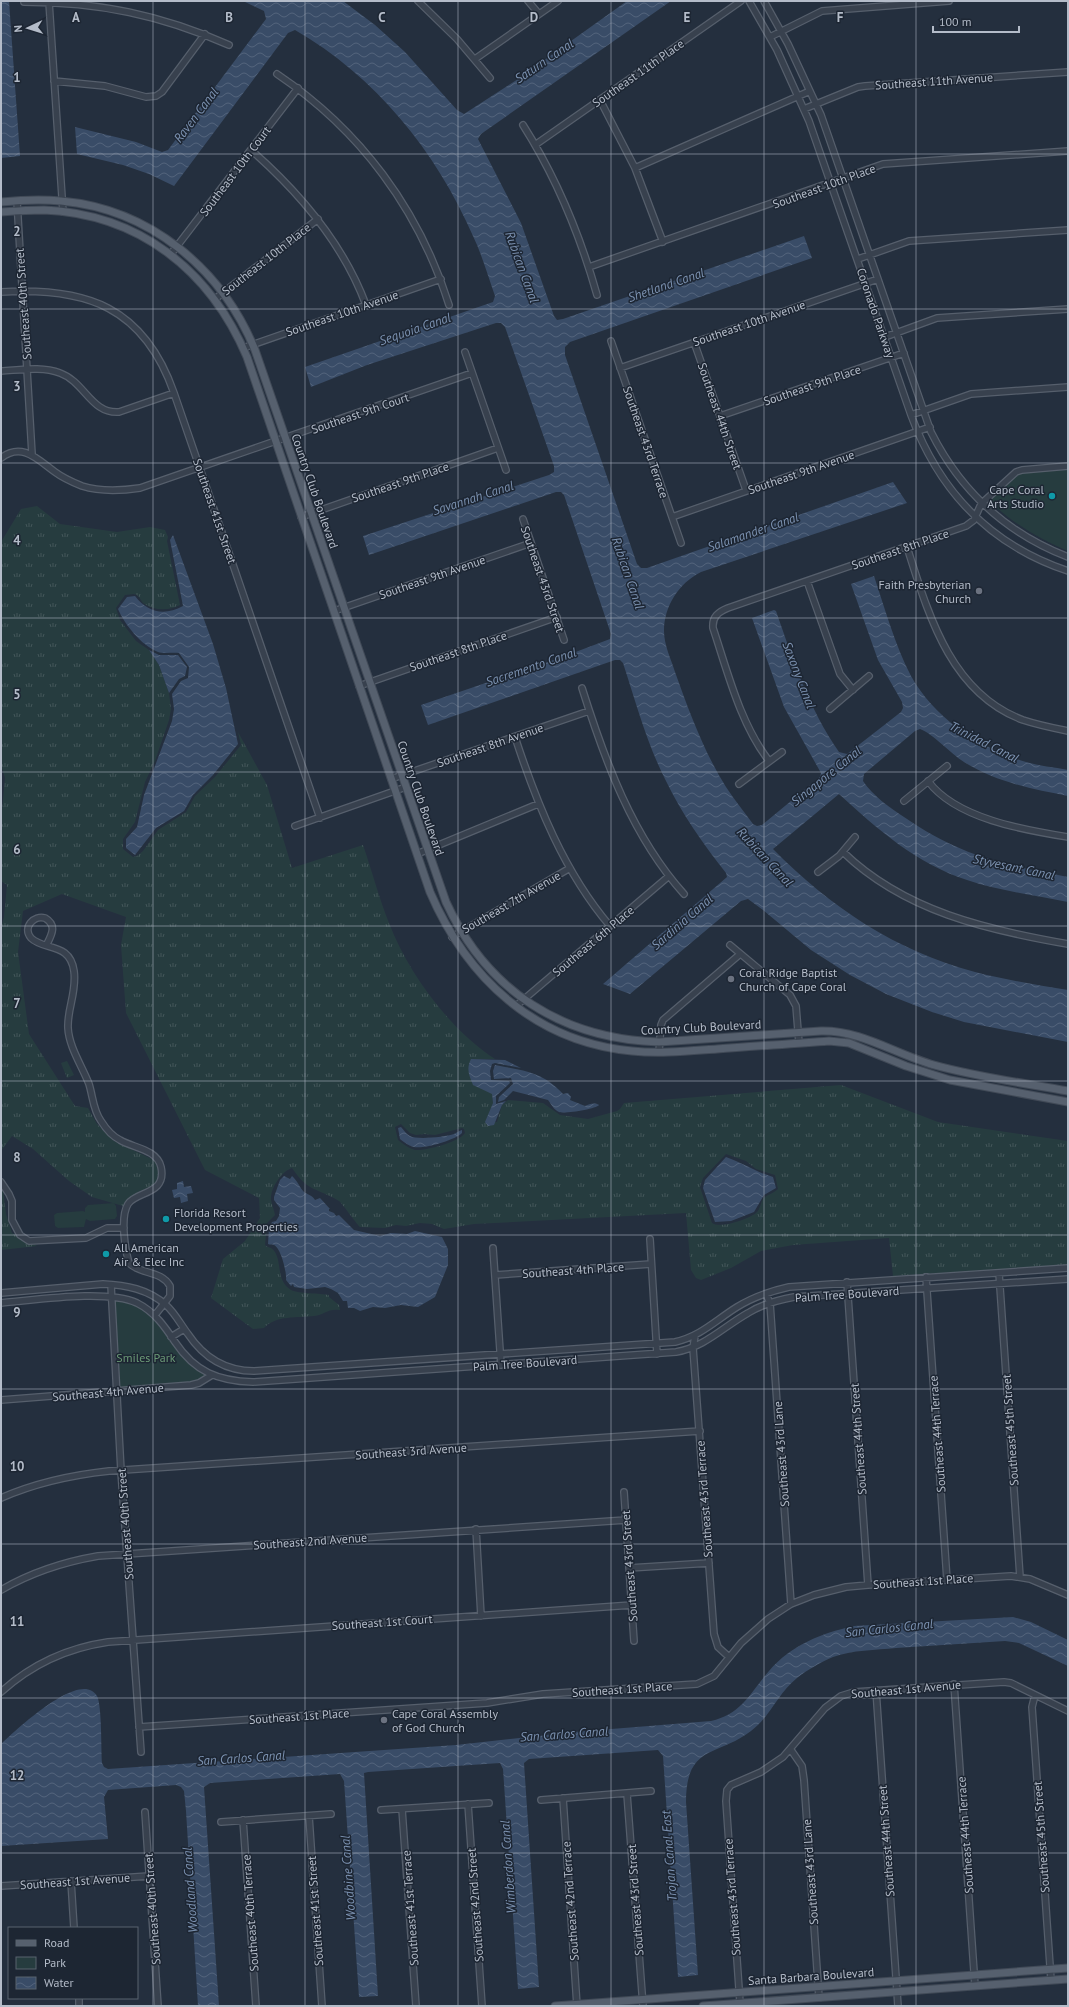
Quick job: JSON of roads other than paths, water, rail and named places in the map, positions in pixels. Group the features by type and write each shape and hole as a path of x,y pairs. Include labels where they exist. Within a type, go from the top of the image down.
{"main road":[{"name":"Country Club Boulevard","path":"1,202 62,201 94,206 120,215 150,228 178,246 206,271 223,292 242,321 253,344 446,902 460,931 482,960 497,977 524,1000 554,1017 588,1032 629,1040 659,1042 832,1030 853,1034 922,1061 962,1072 1068,1091"},
{"name":"Country Club Boulevard","path":"1,212 42,210 63,212 101,219 125,228 147,239 171,254 199,279 215,299 228,319 243,348 436,907 452,937 476,970 516,1006 544,1024 584,1041 621,1050 659,1052 829,1041 849,1043 906,1066 960,1082 1068,1102"},
{"path":"960,1082 962,1072"},
{"path":"1018,1093 1020,1083"},
{"name":"Santa Barbara Boulevard","path":"555,2006 643,2003 739,1993 1068,1968"},
{"name":"Santa Barbara Boulevard","path":"703,2006 1068,1979"}],"street":[{"path":"418,1 448,29 490,78"},
{"path":"528,1 539,14"},
{"path":"475,59 558,1"},
{"name":"Southeast 11th Place","path":"535,144 741,1"},
{"name":"Coronado Parkway","path":"749,1 770,37 804,109 832,183 911,415 917,431 939,474 976,517 1013,546 1046,563 1068,571"},
{"name":"Coronado Parkway","path":"764,1 781,31 816,104 930,427 946,461 981,504 1022,536 1068,557"},
{"path":"770,37 816,13 829,9 948,1"},
{"path":"24,2 77,3 123,10 164,20 205,34 229,45"},
{"path":"49,2 63,212"},
{"path":"54,81 85,83 146,97 156,96 162,92 205,34"},
{"name":"Southeast 11th Avenue","path":"804,109 858,87 865,86 1068,72"},
{"path":"276,74 298,88 339,124 380,169 413,220 441,279 449,305"},
{"name":"Southeast 10th Court","path":"171,254 298,88"},
{"path":"635,168 810,91"},
{"path":"600,100 635,168 663,242"},
{"path":"523,125 535,144 570,216 589,267 597,295"},
{"path":"250,150 283,179 318,219 347,263 366,305"},
{"name":"Southeast 10th Place","path":"589,267 890,163 1068,150"},
{"name":"Southeast 40th Street","path":"17,201 32,454"},
{"name":"Southeast 10th Place","path":"215,299 318,219"},
{"path":"858,259 909,241 1068,230"},
{"name":"Southeast 10th Avenue","path":"243,348 441,279"},
{"name":"Southeast 10th Avenue","path":"620,368 878,279"},
{"path":"1,292 22,291"},
{"name":"Southeast 41st Street","path":"22,291 57,292 75,295 113,311 131,325 151,346 166,370 320,818"},
{"path":"884,337 937,318 1068,309"},
{"name":"Southeast 43rd Terrace","path":"611,341 681,544"},
{"name":"Southeast 44th Street","path":"694,342 746,490"},
{"path":"465,352 506,470"},
{"name":"Southeast 9th Place","path":"720,416 904,353"},
{"path":"1,371 48,370 69,376 95,404 102,410 110,412 119,412 174,393"},
{"name":"Southeast 9th Court","path":"32,454 68,480 84,486 108,491 140,488 472,373"},
{"path":"911,415 971,394 1068,388"},
{"name":"Southeast 9th Avenue","path":"672,517 930,427"},
{"name":"Southeast 9th Place","path":"301,517 498,448"},
{"path":"1,458 13,452 20,451 32,454"},
{"path":"976,517 981,504 1016,472 1068,466"},
{"name":"Southeast 8th Place","path":"769,761 755,740 738,700 712,628 712,621 715,616 728,608 961,528 969,524 976,517"},
{"name":"Southeast 43rd Street","path":"523,519 564,640"},
{"name":"Southeast 9th Avenue","path":"334,611 531,543"},
{"path":"907,547 938,634 946,651 963,676 982,695 1004,710 1034,723 1068,731"},
{"path":"807,581 840,674 853,690"},
{"name":"Southeast 8th Place","path":"359,686 556,617"},
{"path":"830,709 869,676"},
{"path":"582,688 604,756 625,804 651,850 669,876 684,894"},
{"name":"Southeast 8th Avenue","path":"391,779 589,711"},
{"path":"515,737 538,804 570,868 598,912 610,926"},
{"path":"739,784 782,752"},
{"path":"904,801 947,766"},
{"path":"928,781 939,794 983,817 1016,828 1068,837"},
{"path":"295,826 406,787"},
{"path":"417,854 538,804"},
{"path":"818,872 843,852 855,837"},
{"path":"843,852 868,873 889,886 941,913 985,928 1068,944"},
{"name":"Southeast 7th Avenue","path":"452,937 570,868"},
{"name":"Southeast 6th Place","path":"516,1006 669,876"},
{"path":"47,944 53,931 52,924 45,918 37,918 30,923 28,931 29,935 36,941 59,949 70,959 74,970 73,998 68,1029 70,1039 89,1086 97,1116 107,1131 122,1141 150,1152 159,1161 161,1168 160,1180 153,1189 146,1194 132,1199 128,1203 124,1212 124,1228 129,1263 133,1267 162,1277 170,1286 170,1296 155,1315"},
{"path":"730,945 739,955 790,995 796,1006 799,1043"},
{"path":"659,1052 661,1025 663,1020 739,955"},
{"path":"1,1182 12,1201 12,1220 20,1235 29,1241 86,1238 106,1228 124,1228"},
{"path":"650,1239 657,1354"},
{"path":"493,1248 501,1364"},
{"name":"Southeast 4th Place","path":"495,1275 651,1264"},
{"name":"Palm Tree Boulevard","path":"1,1293 111,1285 141,1290 164,1304 197,1347 213,1360 230,1368 246,1371 675,1342 695,1336 742,1304 766,1294 802,1285 1068,1268"},
{"name":"Southeast 45th Street","path":"1000,1273 1020,1577"},
{"name":"Southeast 44th Terrace","path":"926,1277 947,1580"},
{"name":"Palm Tree Boulevard","path":"1,1303 112,1296 137,1303 155,1315 189,1360 212,1375 235,1381 257,1381 657,1354 693,1348 705,1343 749,1312 770,1303 804,1296 1068,1279"},
{"name":"Southeast 44th Street","path":"847,1282 868,1585"},
{"name":"Southeast 40th Street","path":"111,1285 121,1471 141,1752"},
{"name":"Southeast 43rd Lane","path":"766,1294 770,1303 791,1604"},
{"path":"171,1337 184,1329"},
{"name":"Southeast 43rd Terrace","path":"695,1336 693,1348 715,1641 718,1647 729,1657"},
{"name":"Southeast 4th Avenue","path":"1,1400 191,1385 199,1383 212,1375"},
{"name":"Southeast 3rd Avenue","path":"1,1498 26,1488 72,1476 121,1471 700,1431"},
{"name":"Southeast 43rd Street","path":"624,1492 634,1641"},
{"name":"Southeast 2nd Avenue","path":"1,1590 31,1574 64,1563 98,1556 476,1529 626,1520"},
{"path":"476,1529 481,1616"},
{"path":"629,1568 709,1563"},
{"name":"Southeast 1st Place","path":"139,1727 486,1703 543,1694 697,1684 714,1676 754,1630 773,1615 791,1604 825,1592 868,1585 998,1576 1020,1577 1045,1584 1068,1595"},
{"name":"Southeast 1st Court","path":"133,1640 632,1605"},
{"path":"1,1692 27,1672 61,1653 97,1644 133,1640"},
{"name":"Southeast 1st Avenue","path":"727,1790 731,1785 772,1765 792,1750 816,1717 830,1704 847,1694 876,1690 954,1684 1004,1682 1010,1683 1068,1711"},
{"name":"Southeast 44th Terrace","path":"954,1684 975,1986"},
{"name":"Southeast 44th Street","path":"876,1690 898,2006"},
{"name":"Southeast 45th Street","path":"1035,1695 1032,1708 1050,1970 1052,1980"},
{"name":"Southeast 43rd Lane","path":"792,1750 802,1766 819,1998"},
{"name":"Southeast 43rd Terrace","path":"727,1790 726,1801 740,2003"},
{"path":"541,1800 651,1791"},
{"name":"Southeast 43rd Street","path":"628,1794 643,2003"},
{"name":"Southeast 42nd Terrace","path":"563,1798 577,2005"},
{"path":"381,1810 489,1803"},
{"name":"Southeast 42nd Street","path":"468,1804 482,2006"},
{"name":"Southeast 41st Terrace","path":"402,1809 416,2006"},
{"name":"Southeast 40th Street","path":"145,1812 158,2006"},
{"path":"220,1822 331,1814"},
{"name":"Southeast 41st Street","path":"309,1816 322,2006"},
{"name":"Southeast 40th Terrace","path":"243,1820 256,2006"},
{"name":"Southeast 1st Avenue","path":"1,1886 149,1876"},
{"path":"70,1881 74,1927"}],"water":[{"path":"1,1 9,1 20,156 1,158"},
{"path":"243,1 343,1 375,25 405,52 457,110 464,114 515,81 627,1 671,1 481,134 478,139 521,223 554,316 557,320 804,236 812,258 570,342 565,347 565,355 637,564 641,568 647,568 893,482 907,503 701,572 686,582 674,596 670,604 664,631 668,652 686,702 704,746 726,787 753,824 757,826 762,825 820,777 821,773 784,707 752,618 774,610 776,611 810,701 828,736 839,752 847,754 901,712 903,708 902,702 878,660 851,584 874,576 905,664 921,691 933,706 960,730 992,749 1036,765 1068,770 1068,796 1014,784 989,775 964,762 925,731 920,729 915,731 864,774 863,781 876,796 904,817 924,830 963,850 1002,863 1068,877 1068,902 992,887 967,880 931,865 898,844 839,794 773,849 818,890 841,908 891,939 918,952 975,972 1010,980 1068,990 1068,1042 964,1022 932,1012 886,994 850,975 811,950 748,899 741,901 630,994 603,984 727,877 726,873 686,817 659,767 647,738 623,663 620,660 615,660 428,725 421,705 565,656 610,639 611,634 564,495 561,492 556,492 369,555 363,536 549,475 554,472 554,466 505,327 501,323 496,323 367,365 311,387 305,367 493,302 495,296 476,243 441,174 422,146 400,118 377,93 324,49 295,30 288,33 174,186 149,174 123,165 77,154 75,127 136,142 162,152 168,150 266,19 264,11"},
{"path":"173,535 213,644 226,688 238,744 213,775 193,795 184,811 156,828 135,855 126,848 126,839 137,827 144,795 172,721 174,709 172,694 181,681 188,678 189,667 179,653 158,652 146,645 129,628 118,609 127,597 135,596 145,606 157,611 170,611 183,606 170,540"},
{"path":"149,650 159,655 178,655 187,667 185,676 179,679 169,693 159,665"},
{"path":"471,1059 505,1060 521,1068 495,1063 492,1064 490,1071 491,1080 509,1081 510,1083 496,1096 496,1104 506,1101 502,1105 494,1125 488,1126 485,1122 493,1103 492,1094 473,1085 468,1069"},
{"path":"495,1065 540,1076 555,1086 563,1094 568,1093 571,1097 570,1100 585,1106 594,1103 599,1105 597,1107 580,1111 559,1112 548,1100 513,1091 504,1100 498,1102 499,1097 513,1084 511,1078 494,1079 493,1071"},
{"path":"401,1127 409,1135 419,1138 444,1136 454,1134 462,1130 462,1133 440,1143 425,1147 414,1147 408,1145 400,1139 398,1128"},
{"path":"726,1157 773,1177 776,1188 764,1195 754,1212 731,1221 715,1222 703,1188 705,1180"},
{"path":"284,1176 290,1179 292,1176 304,1192 315,1200 320,1198 330,1209 329,1211 334,1213 336,1216 339,1215 354,1230 380,1236 391,1233 407,1234 415,1231 442,1237 448,1249 448,1265 435,1297 418,1307 401,1305 385,1308 373,1307 360,1311 354,1308 348,1308 347,1301 343,1301 338,1293 331,1289 325,1287 307,1289 294,1287 293,1284 291,1286 286,1280 281,1256 277,1247 268,1244 269,1228 272,1222 276,1221 279,1216 280,1208 274,1200 274,1197 280,1180"},
{"path":"183,1181 184,1187 191,1186 193,1193 187,1194 188,1201 181,1203 180,1197 174,1198 172,1190 177,1189 177,1183"},
{"name":"San Carlos Canal","path":"1013,1617 1031,1622 1068,1640 1068,1666 1019,1643 1005,1641 872,1650 840,1655 819,1664 797,1678 784,1691 764,1719 751,1731 738,1739 706,1754 698,1761 691,1770 687,1783 686,1802 698,1975 678,1977 663,1756 658,1750 529,1759 524,1763 539,1987 518,1989 503,1769 500,1763 364,1773 378,1996 359,1997 344,1781 340,1774 210,1783 204,1787 219,2006 198,2006 186,1811 184,1791 181,1787 176,1785 108,1790 104,1797 108,1839 1,1846 1,1744 48,1705 63,1695 77,1690 89,1689 97,1696 99,1701 102,1763 104,1767 108,1769 456,1745 574,1732 711,1721 722,1718 738,1708 769,1671 787,1654 808,1641 830,1632 854,1626"}],"place":[{"name":"Cape Coral Arts Studio","path":"1052,496"},
{"name":"Faith Presbyterian Church","path":"979,591"},
{"name":"Coral Ridge Baptist Church of Cape Coral","path":"731,979"},
{"name":"Florida Resort Development Properties","path":"166,1219"},
{"name":"All American Air & Elec Inc","path":"106,1254"},
{"name":"Cape Coral Assembly of God Church","path":"384,1720"}],"water label":[{"name":"Saturn Canal","path":"544,61"},
{"name":"Raven Canal","path":"196,115"},
{"name":"Rubican Canal","path":"522,267"},
{"name":"Shetland Canal","path":"666,285"},
{"name":"Sequoia Canal","path":"415,329"},
{"name":"Savannah Canal","path":"473,498"},
{"name":"Salamander Canal","path":"753,532"},
{"name":"Rubican Canal","path":"628,573"},
{"name":"Sacremento Canal","path":"531,667"},
{"name":"Saxony Canal","path":"799,675"},
{"name":"Trinidad Canal","path":"984,742"},
{"name":"Singapore Canal","path":"826,776"},
{"name":"Rubican Canal","path":"765,857"},
{"name":"Styvesant Canal","path":"1014,867"},
{"name":"Sardinia Canal","path":"682,922"},
{"name":"Trojan Canal East","path":"669,1856"},
{"name":"Wimberdon Canal","path":"508,1867"},
{"name":"Woodbine Canal","path":"348,1878"},
{"name":"Woodland Canal","path":"190,1890"}],"park label":[{"name":"Smiles Park","path":"146,1357"}]}
